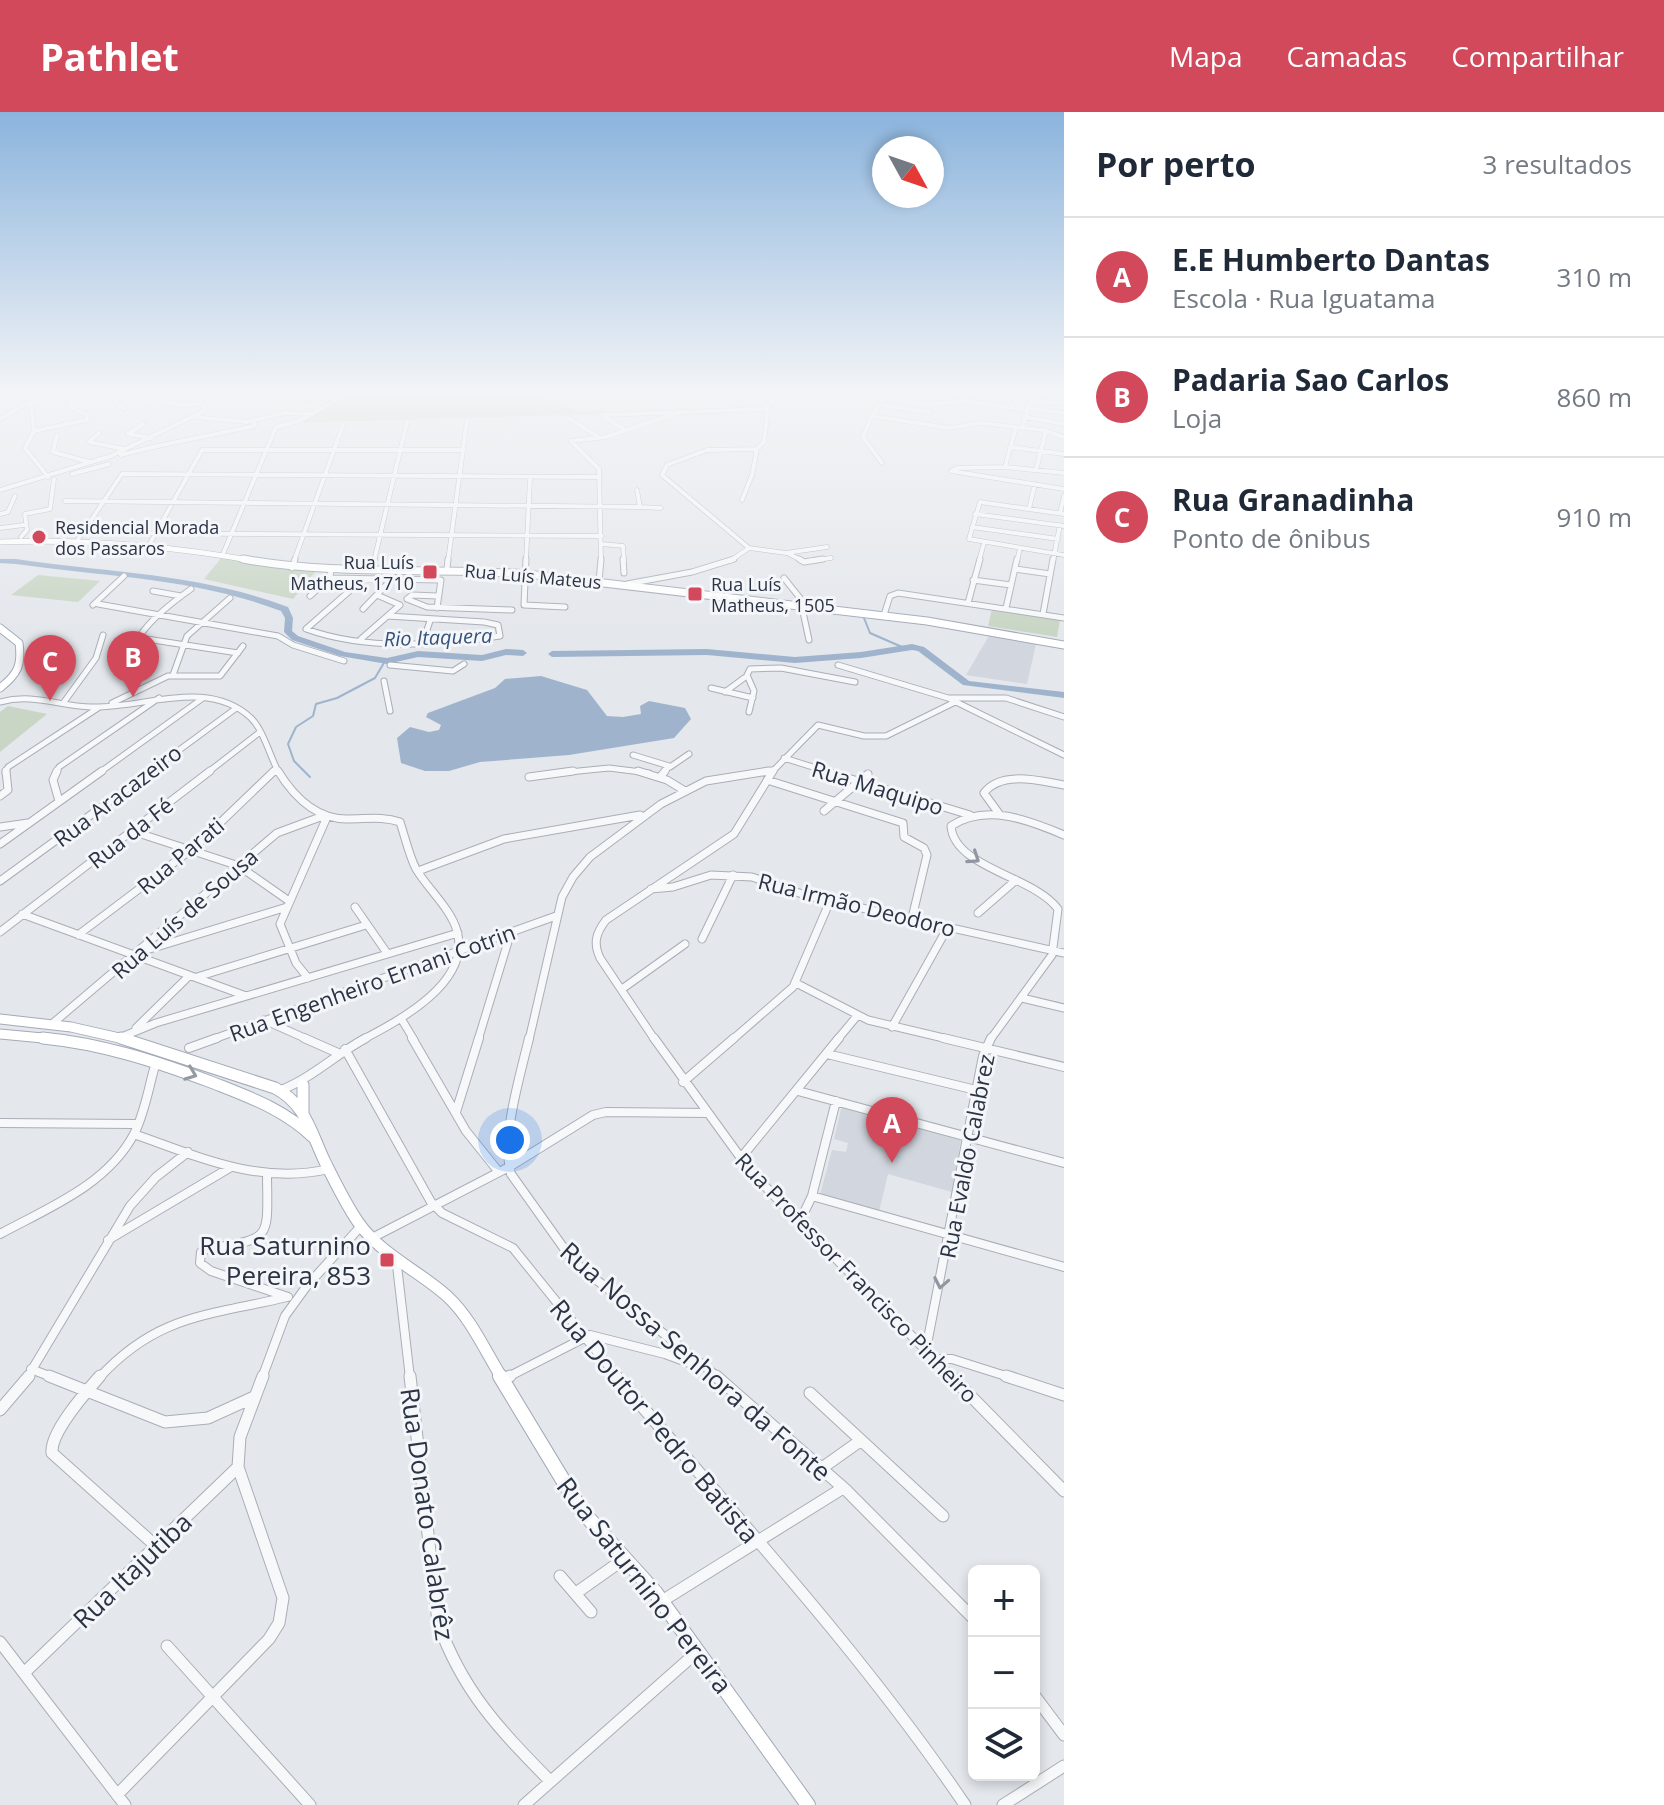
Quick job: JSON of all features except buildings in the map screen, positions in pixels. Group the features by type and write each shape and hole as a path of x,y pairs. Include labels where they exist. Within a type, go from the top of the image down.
{"main road":[{"name":"Rua Luís Mateus","path":"0,542 32,539 148,547 223,554 292,568 447,569 527,574 884,615 1064,645"},
{"path":"0,628 19,643 22,662 13,678 0,688"},
{"path":"0,1019 69,1025 124,1036 281,1090 303,1113"},
{"path":"34,1036 62,1034 69,1025"},
{"path":"89,1043 87,1037 99,1031"},
{"path":"0,1034 89,1043 156,1061 263,1102 293,1118 314,1138"},
{"path":"303,1113 305,1082"},
{"path":"263,1102 280,1102 291,1098"},
{"name":"Rua Saturnino Pereira","path":"303,1113 329,1169 361,1226 455,1303 573,1497 662,1601 808,1805"}],"street":[{"path":"21,537 26,533 25,514 50,509 50,478 45,472"},
{"path":"50,478 66,472"},
{"path":"0,490 75,472"},
{"path":"148,547 190,472"},
{"path":"223,554 256,472"},
{"path":"292,568 326,472"},
{"path":"372,569 392,472"},
{"path":"447,569 462,472"},
{"path":"598,472 602,540 599,582"},
{"path":"662,472 749,548"},
{"path":"742,500 753,472"},
{"path":"958,472 1064,489"},
{"path":"77,541 121,475 599,477"},
{"path":"530,478 525,606 565,607"},
{"path":"1029,509 1035,484"},
{"path":"637,490 640,507"},
{"path":"0,514 8,512 15,496"},
{"path":"1064,496 1062,513 980,502 969,539 1064,555"},
{"path":"33,512 36,501"},
{"path":"65,501 661,508"},
{"path":"975,514 1062,526 1043,614"},
{"path":"0,528 24,525"},
{"path":"972,527 1058,539"},
{"path":"83,533 528,536 602,540 623,546 624,573"},
{"path":"968,603 984,543"},
{"path":"623,585 719,564 739,557 749,548 763,547 804,562 831,558"},
{"path":"786,553 827,547"},
{"path":"1006,608 1020,548"},
{"path":"310,596 330,578 331,569"},
{"path":"1015,569 1050,574"},
{"path":"124,576 95,604 278,636 293,645 344,661"},
{"path":"330,578 441,580 437,608"},
{"path":"784,578 795,587 803,606 809,640"},
{"path":"363,609 392,579"},
{"path":"362,580 306,629 331,638 422,644 500,636 498,625 488,622 430,621 388,616"},
{"path":"973,580 1011,585"},
{"path":"133,691 128,680 128,665 140,638 159,614 191,589"},
{"path":"153,591 181,596"},
{"path":"884,615 890,596 895,593 1064,618"},
{"path":"361,639 400,603 377,595"},
{"path":"438,596 412,595 407,599 411,603 437,608 512,610"},
{"path":"173,675 184,644 201,622 230,598"},
{"path":"422,644 430,621"},
{"path":"64,702 96,658 103,635"},
{"path":"140,638 238,653"},
{"path":"0,796 8,790 3,771 103,706 173,675 220,676 243,646"},
{"path":"430,669 433,659"},
{"path":"390,665 453,671 464,664"},
{"path":"838,665 952,700 1064,755"},
{"path":"749,712 754,691 747,672 773,667 855,682"},
{"path":"725,692 744,678"},
{"path":"384,681 390,711"},
{"path":"711,688 753,698"},
{"path":"0,702 26,695 103,706 159,698 203,698 235,709 252,719 276,769 299,799 325,816 398,821 418,871 458,933 459,952 439,987 402,1020 342,1051 291,1098"},
{"path":"59,801 53,780 59,767 159,698"},
{"path":"0,844 203,698"},
{"path":"952,700 1006,698 1064,717"},
{"name":"Rua Professor Francisco Pinheiro","path":"952,700 886,736 864,736 819,724 773,770 734,834 606,920 595,936 597,952 683,1082 740,1159 1064,1491"},
{"name":"Rua Aracazeiro","path":"0,881 235,709"},
{"name":"Rua da Fé","path":"0,932 260,732"},
{"path":"661,776 689,754"},
{"path":"633,755 670,767"},
{"name":"Rua Maquipo","path":"784,758 972,816"},
{"path":"529,777 614,767 661,776 685,791"},
{"name":"Rua Parati","path":"78,935 190,851 276,769"},
{"path":"504,1169 515,1099 556,916 573,877 590,857 645,814 685,791 715,778 773,770"},
{"path":"824,811 868,774"},
{"path":"767,780 905,826 904,837 924,848 927,855 912,918"},
{"path":"1002,817 985,797 985,790 991,784 1008,780 1064,785"},
{"path":"418,871 504,839 645,814"},
{"path":"308,978 288,948 280,924 325,816"},
{"name":"Rua Luís de Sousa","path":"52,1024 283,829 325,816"},
{"path":"972,816 1002,817 1064,835"},
{"name":"Rua Evaldo Calabrez","path":"926,1349 985,1049 1054,951 1061,906 973,858 952,838 951,826 972,816"},
{"path":"0,827 30,823"},
{"path":"132,831 239,866 288,904"},
{"name":"Rua Irmão Deodoro","path":"649,889 673,887 711,875 752,877 798,894 1064,953"},
{"path":"702,939 733,875"},
{"path":"978,913 1016,880"},
{"path":"683,1082 796,983 830,901"},
{"path":"137,954 288,904"},
{"path":"355,907 387,953"},
{"path":"22,914 248,996"},
{"name":"Rua Engenheiro Ernani Cotrin","path":"189,1048 556,916"},
{"path":"124,1036 192,977 366,925"},
{"path":"892,1027 948,927"},
{"path":"456,1112 511,932"},
{"path":"135,1029 458,933"},
{"path":"622,989 685,944"},
{"path":"796,983 857,1016 892,1027 1064,1067"},
{"path":"1022,998 1064,1008"},
{"path":"740,1159 857,1016"},
{"path":"264,1020 342,1051"},
{"name":"Rua Nossa Senhora da Fonte","path":"402,1020 481,1152 504,1169 573,1261 822,1468 968,1613"},
{"name":"Rua Doutor Pedro Batista","path":"342,1051 433,1205 442,1213 513,1248 583,1337 899,1712 965,1805"},
{"path":"827,1054 976,1090"},
{"path":"0,1234 84,1189 110,1165 134,1134 156,1061"},
{"path":"281,1090 305,1082"},
{"path":"798,1091 1064,1163"},
{"path":"800,1221 812,1196 836,1101"},
{"path":"372,1238 504,1169 580,1121 600,1113 707,1113"},
{"path":"0,1123 135,1124"},
{"path":"134,1134 267,1177 302,1176 329,1169"},
{"path":"0,1410 31,1369 108,1240 146,1185 188,1152"},
{"path":"108,1240 231,1167"},
{"path":"267,1177 268,1223 264,1234 252,1241 207,1249 201,1252 200,1263 211,1271 292,1298"},
{"path":"812,1196 1064,1267"},
{"path":"0,1642 121,1800 213,1696 274,1634 283,1610 283,1598 238,1467 240,1437 292,1298 361,1226"},
{"name":"Rua Donato Calabrêz","path":"396,1257 435,1603 446,1651 476,1705 550,1781"},
{"path":"157,1547 52,1453 51,1444 88,1391 109,1366 130,1348 171,1324 195,1316 292,1298"},
{"path":"503,1380 583,1337 609,1339 706,1369"},
{"path":"936,1359 952,1359 1064,1395"},
{"path":"31,1369 146,1416 179,1423 208,1418 255,1396"},
{"path":"810,1393 943,1516"},
{"path":"822,1468 860,1441"},
{"name":"Rua Itajutiba","path":"24,1673 238,1467"},
{"path":"662,1601 843,1488"},
{"path":"576,1593 626,1558"},
{"path":"560,1576 591,1612"},
{"path":"167,1646 310,1805"},
{"path":"524,1805 699,1650"},
{"path":"1040,1703 1064,1735"},
{"path":"1003,1805 1064,1766"}],"shaded area":[{"path":"990,634 1036,644 1027,684 966,675"},
{"path":"844,1107 961,1140 952,1192 888,1174 879,1212 820,1195 832,1150 846,1152 848,1143 834,1139"}],"green space":[{"path":"222,557 315,572 293,599 204,579"},
{"path":"38,575 100,581 78,602 11,595"},
{"path":"992,609 1060,620 1057,637 988,626"},
{"path":"8,706 47,714 0,752 0,712"}],"water":[{"path":"541,676 587,690 607,716 641,714 640,706 649,701 685,708 691,719 674,738 569,755 480,762 449,771 425,771 401,763 397,738 410,727 429,732 439,730 441,725 426,717 428,713 495,688 505,679"}],"waterway":[{"name":"Rio Itaquera","path":"0,561 166,578 227,590 285,609 289,618 288,632 295,638 343,654 387,661 418,654 482,658 506,652 523,653"},
{"path":"864,618 870,633 902,647"},
{"path":"552,654 707,652 795,660 912,647 921,649 966,683 1064,695"},
{"path":"310,777 294,761 288,744 296,727 313,716 316,704 337,698 375,678 385,661"}],"place":[{"name":"Residencial Morada dos Passaros","path":"39,537"},
{"name":"Rua Luís Matheus, 1710","path":"430,572"},
{"name":"Rua Luís Matheus, 1505","path":"695,594"},
{"name":"Padaria Sao Carlos","path":"133,697"},
{"name":"Rua Granadinha","path":"50,701"},
{"name":"E.E Humberto Dantas","path":"892,1163"},
{"name":"Rua Saturnino Pereira, 853","path":"387,1260"}]}
